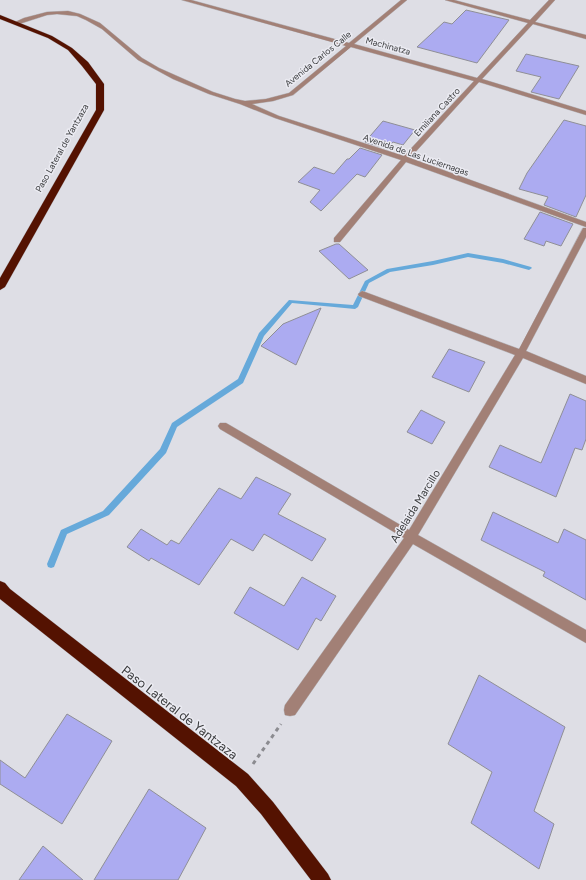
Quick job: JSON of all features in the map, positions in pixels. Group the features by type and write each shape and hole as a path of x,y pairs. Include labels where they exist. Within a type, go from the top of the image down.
{"highway":[{"name":"Paso Lateral de Yantzaza","path":"0,17 50,37 70,48 85,64 100,84 100,110 0,288"},
{"name":"Paso Lateral de Yantzaza","path":"0,588 5,594 242,780 267,808 322,880"}],"street":[{"name":"Machinatza","path":"185,0 479,80 586,113"},
{"path":"204,6 213,0"},
{"name":"Avenida Carlos Calle","path":"16,23 29,17 54,12 66,13 90,19 140,58 162,72 200,88 241,102 280,98 291,94 404,0"},
{"path":"448,0 586,37"},
{"name":"Emiliana Castro","path":"337,240 405,159 552,0"},
{"name":"Avenida de Las Luciernagas","path":"241,102 319,132 405,159 586,225"},
{"name":"Adelaida Marcillo","path":"290,710 411,537 521,353 586,230"},
{"path":"362,294 521,353 586,380"},
{"path":"223,426 411,537 586,637"}],"path":[{"path":"242,780 290,710"}],"building":[{"path":"466,10 509,20 477,63 417,47 444,22 452,24"},
{"path":"526,54 579,66 559,99 531,92 541,77 516,71"},
{"path":"564,120 586,126 586,195 576,217 544,205 548,197 519,189 527,173"},
{"path":"383,121 415,130 403,145 393,142 387,149 365,142"},
{"path":"360,148 382,155 365,177 357,174 321,211 310,202 320,190 298,182 314,167 334,174 347,159 349,159"},
{"path":"540,212 573,224 561,246 546,241 544,246 524,239"},
{"path":"339,244 368,270 349,279 319,251"},
{"path":"321,308 296,365 261,346 283,324"},
{"path":"449,349 485,362 469,392 432,377"},
{"path":"570,394 586,401 586,439 582,450 575,448 556,497 489,467 500,445 541,463"},
{"path":"421,410 445,422 432,444 407,432"},
{"path":"256,477 291,494 278,514 326,539 312,561 264,534 253,551 231,539 199,585 151,558 149,561 127,547 141,529 167,545 171,540 179,544 219,488 241,499"},
{"path":"493,512 558,543 564,529 586,540 586,600 543,576 545,572 481,540"},
{"path":"302,577 336,596 321,621 316,618 298,650 234,613 250,587 284,606"},
{"path":"479,675 565,727 534,811 554,824 539,869 471,823 492,772 448,744"},
{"path":"67,714 112,741 62,824 0,784 0,760 25,778"},
{"path":"149,789 206,828 178,880 94,880"},
{"path":"43,846 83,880 19,880"}],"waterway":[{"path":"51,564 64,532 106,513 163,451 174,425 241,381 261,335 291,301 355,307 367,282 389,270 433,263 468,255 503,261 529,268"}]}
